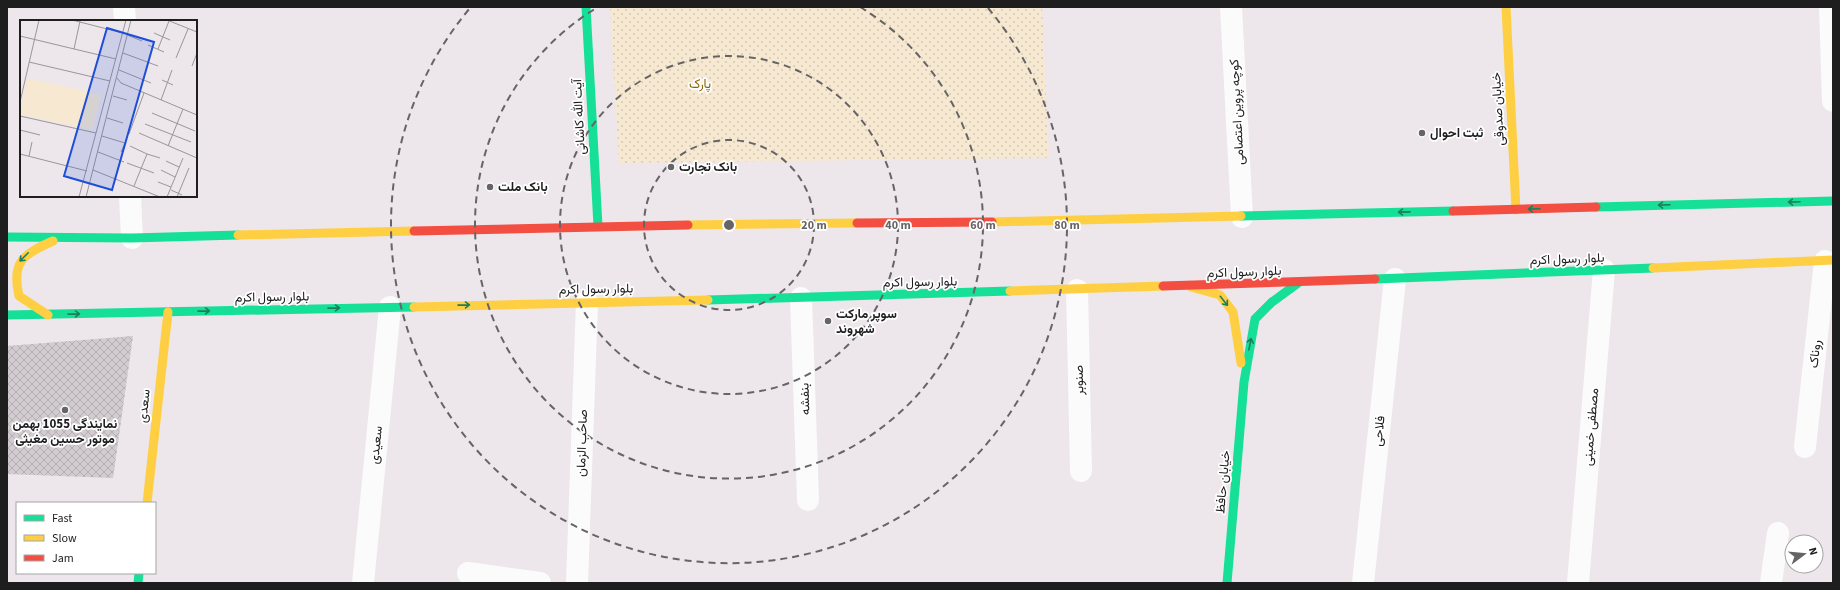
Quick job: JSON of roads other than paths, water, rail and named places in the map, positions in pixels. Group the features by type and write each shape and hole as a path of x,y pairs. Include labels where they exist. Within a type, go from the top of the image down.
{"main road":[{"name":"آیت الله کاشانی","path":"586,7 598,226"},
{"name":"خیابان صدوقی","path":"1506,7 1516,210"},
{"path":"7,238 132,238 598,226 1059,221 1833,201"},
{"path":"48,315 19,296 14,280 18,263 31,250 58,239"},
{"name":"بلوار رسول اکرم","path":"7,315 801,298 1190,287 1829,261"},
{"path":"1244,382 1255,319 1272,302 1298,283"},
{"path":"1190,287 1220,295 1233,312 1244,382"},
{"name":"سعدی","path":"147,502 168,312"},
{"name":"خیابان حافظ","path":"1227,583 1244,382"}],"street":[{"path":"124,7 125,20"},
{"name":"کوچه پروین اعتصامی","path":"1231,7 1242,216"},
{"path":"1830,7 1833,101"},
{"path":"130,197 132,238"},
{"name":"روناک","path":"1804,447 1829,261"},
{"name":"مصطفی خمینی","path":"1578,583 1604,270"},
{"name":"فلاحی","path":"1363,583 1395,279"},
{"name":"صنوبر","path":"1077,290 1081,471"},
{"name":"بنفشه","path":"801,298 808,500"},
{"name":"صاحب الزمان","path":"577,583 587,302"},
{"name":"سعیدی","path":"363,583 390,307"},
{"path":"1771,583 1778,533"},
{"path":"468,573 540,583"}],"place":[{"name":"ثبت احوال","path":"1422,133"},
{"name":"بانک تجارت","path":"671,167"},
{"name":"بانک ملت","path":"490,187"},
{"name":"سوپر مارکت شهروند","path":"828,321"},
{"name":"نمایندگی 1055 بهمن موتور حسین مغیثی","path":"65,410"}],"park label":[{"name":"پارک","path":"700,84"}]}
